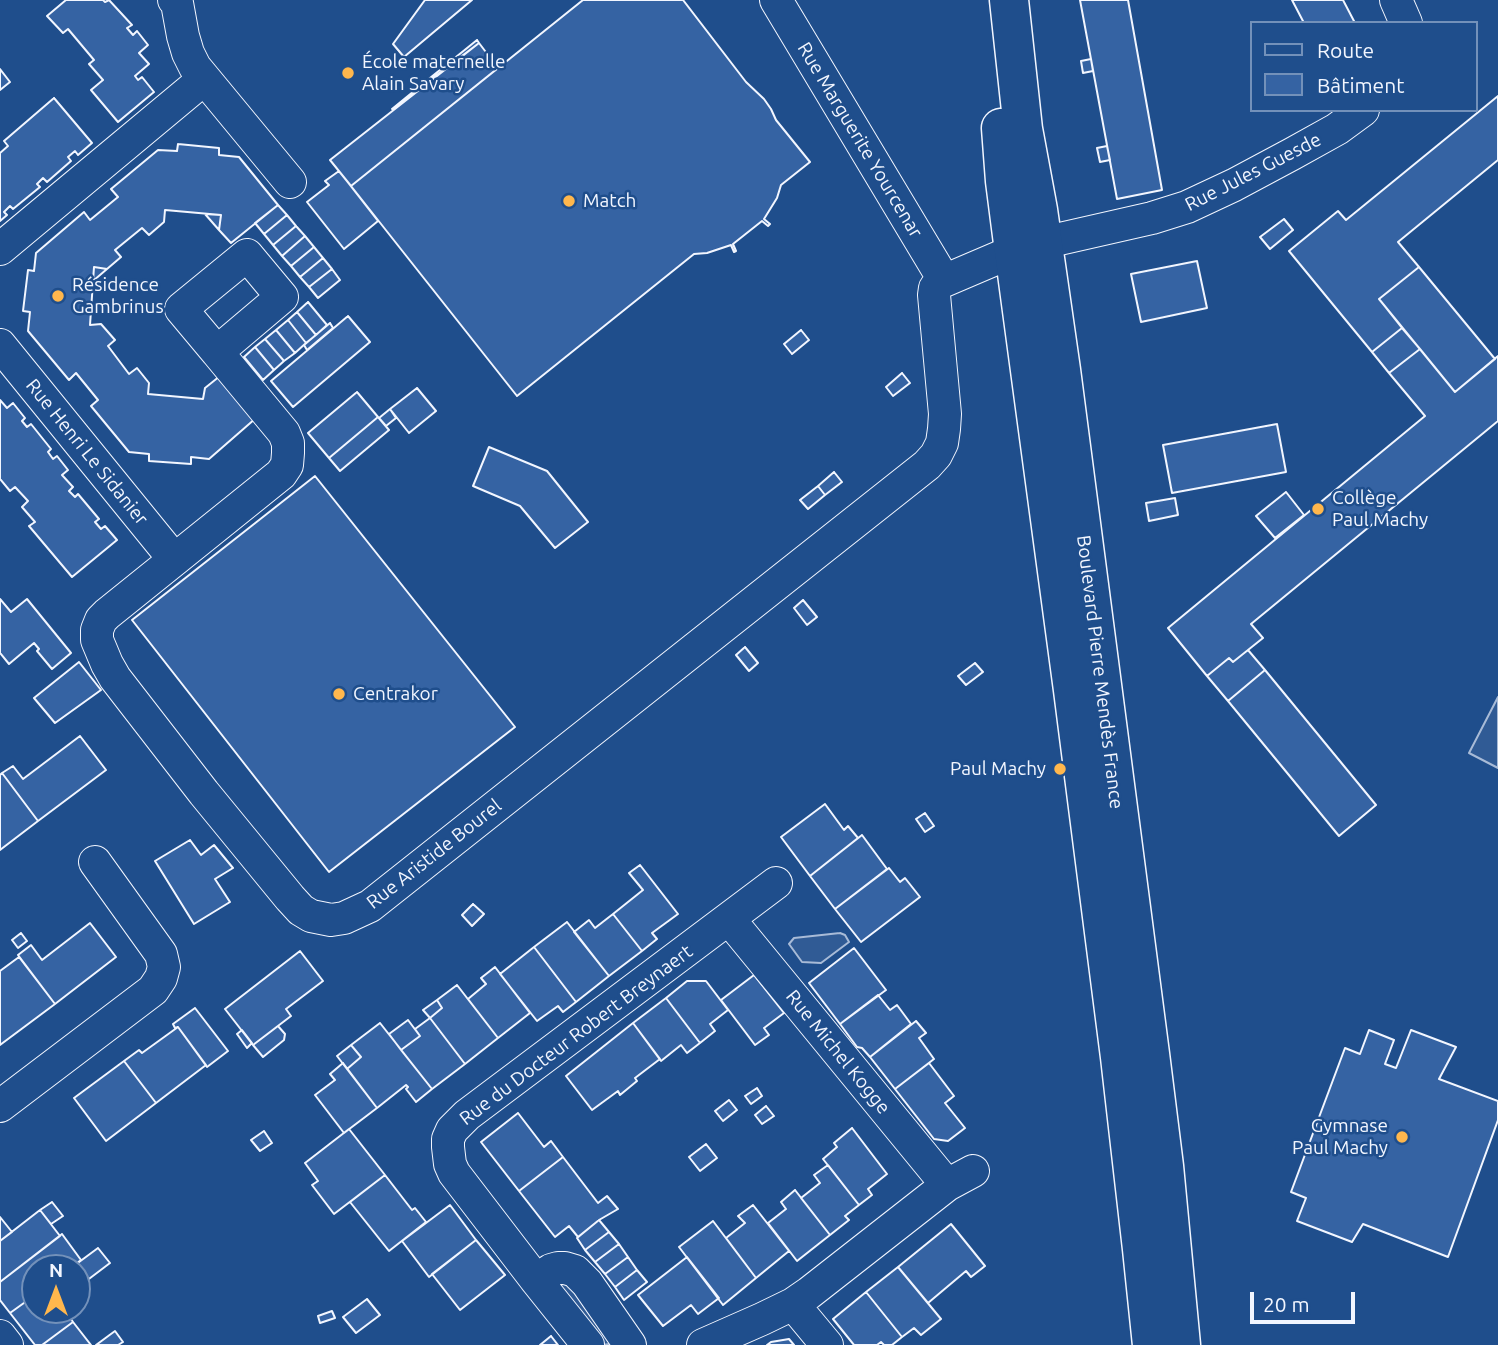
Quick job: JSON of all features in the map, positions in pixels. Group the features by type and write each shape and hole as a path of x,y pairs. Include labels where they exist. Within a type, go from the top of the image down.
{"main road":[{"name":"Boulevard Pierre Mendès France","path":"992,0 1005,181 1028,247 1068,423 1164,1166 1181,1345"},
{"name":"Boulevard Pierre Mendès France","path":"1009,0 1023,129 1028,247 1073,690 1118,1044 1152,1345"}],"street":[{"name":"Rue Marguerite Yourcenar","path":"776,0 944,280"},
{"path":"1396,0 1405,21"},
{"path":"177,1 183,36 195,67 290,182"},
{"path":"0,250 204,79"},
{"name":"Rue Jules Guesde","path":"1028,247 1152,218 1187,207 1292,154 1337,129 1360,112"},
{"path":"944,280 1028,247"},
{"name":"Rue Aristide Bourel","path":"217,352 284,433 288,443 286,465 281,474 101,620 97,640 115,678 204,793 301,910 311,916 331,920 356,914 370,906 927,465 942,443 944,429 945,414 934,295 937,285 944,280"},
{"name":"Rue Henri Le Sidanier","path":"0,345 174,559"},
{"path":"0,1107 153,990 161,978 164,962 161,954 95,862"},
{"name":"Rue du Docteur Robert Breynaert","path":"588,1345 454,1173 448,1147 452,1130 467,1115 776,883"},
{"name":"Rue Michel Kogge","path":"729,919 960,1178 793,1304"},
{"path":"536,1280 558,1268 575,1271 587,1283 631,1345"},
{"path":"703,1345 793,1304 827,1345"},
{"path":"0,1336 7,1345"}],"shaded area":[{"path":"1498,697 1498,768 1469,753"},
{"path":"840,933 845,935 849,942 821,963 802,962 789,944 794,938"},
{"path":"568,1283 610,1340 609,1344 603,1345 560,1288 562,1284"}],"building":[{"path":"66,0 109,0 132,25 127,28 133,35 137,31 148,45 139,53 149,64 135,76 138,80 142,77 154,92 118,122 91,90 103,80 89,64 94,60 68,29 63,33 47,16"},
{"path":"425,0 472,0 404,57 393,44"},
{"name":"Match","path":"583,0 683,0 746,82 764,99 776,120 810,162 781,185 777,198 764,219 770,224 768,226 762,221 733,244 736,251 734,252 731,245 707,253 694,254 517,396 351,186"},
{"path":"1080,0 1128,0 1162,190 1117,199"},
{"path":"1292,0 1343,0 1354,21 1303,21"},
{"path":"477,40 479,43 392,109 430,78"},
{"path":"479,43 498,68 351,186 330,160"},
{"path":"1091,59 1093,71 1083,73 1081,61"},
{"path":"0,69 10,82 0,90"},
{"path":"1498,96 1498,160 1398,242 1419,267 1379,299 1402,328 1372,352 1289,251 1338,211 1346,220"},
{"path":"54,98 92,143 78,155 75,151 68,157 71,161 47,182 43,178 37,184 40,187 13,209 10,206 4,212 7,215 0,221 0,153 8,146 4,141"},
{"name":"Résidence Gambrinus","path":"178,144 219,148 219,155 239,157 278,205 231,243 219,230 221,215 165,210 164,222 149,235 142,228 115,250 121,257 107,269 94,267 90,325 101,324 115,340 108,346 129,374 137,368 149,383 148,394 203,399 205,388 220,376 256,418 209,459 191,457 191,464 149,461 149,454 129,452 91,406 98,400 76,373 69,380 28,331 30,312 23,311 28,270 34,271 36,253 84,212 90,220 118,197 111,189 158,150 177,151"},
{"path":"1107,146 1110,160 1100,162 1097,148"},
{"path":"339,171 378,221 344,249 307,202 329,185 325,181"},
{"path":"278,205 287,215 264,234 255,223"},
{"path":"205,214 221,215 219,230"},
{"path":"287,215 296,226 273,245 264,234"},
{"path":"1284,219 1293,230 1270,249 1260,237"},
{"path":"296,226 305,236 282,256 273,245"},
{"path":"305,236 314,247 291,266 282,256"},
{"path":"314,247 323,258 300,277 291,266"},
{"path":"323,258 332,269 309,287 300,277"},
{"path":"1197,261 1207,308 1141,322 1131,274"},
{"path":"94,267 107,269 93,281"},
{"path":"1419,267 1495,359 1455,392 1379,299"},
{"path":"332,269 340,280 318,298 309,287"},
{"path":"308,302 327,325 316,335 297,312"},
{"path":"297,312 316,335 306,343 288,320"},
{"path":"348,316 370,342 293,407 271,381"},
{"path":"288,320 306,343 295,353 276,330"},
{"path":"330,323 333,328 307,350 304,345"},
{"path":"1402,328 1420,349 1389,373 1372,352"},
{"path":"276,330 295,353 284,361 265,339"},
{"path":"801,330 809,340 792,354 784,344"},
{"path":"265,339 284,361 274,370 255,347"},
{"path":"255,347 274,370 263,380 244,357"},
{"path":"1420,349 1455,392 1498,356 1498,421 1251,624 1263,638 1233,662 1229,658 1207,676 1168,628 1425,416 1389,373"},
{"path":"902,373 910,383 893,396 886,387"},
{"path":"417,388 436,411 409,433 390,409"},
{"path":"357,392 378,417 329,458 308,433"},
{"path":"0,400 7,408 13,403 25,418 22,421 27,427 31,424 51,449 48,452 53,459 57,456 68,470 62,475 73,487 69,491 75,497 78,494 99,519 95,522 101,529 105,526 117,540 72,577 29,526 35,522 22,507 28,501 15,487 10,491 0,479"},
{"path":"390,409 396,418 386,426 379,418"},
{"path":"378,417 389,430 340,471 329,458"},
{"path":"1277,424 1286,472 1172,493 1163,445"},
{"path":"489,447 547,471 588,522 555,548 520,506 473,486"},
{"path":"834,472 842,482 825,495 818,486"},
{"name":"Centrakor","path":"315,476 515,727 329,872 132,620"},
{"path":"818,486 825,495 808,509 800,500"},
{"path":"1286,492 1304,515 1275,538 1256,516"},
{"path":"1175,498 1178,515 1149,521 1146,503"},
{"path":"0,599 11,612 27,599 71,653 52,669 34,643 9,664 0,653"},
{"path":"803,600 817,617 807,625 794,608"},
{"path":"745,647 758,663 749,671 736,655"},
{"path":"1248,650 1265,670 1228,701 1207,676 1229,658 1233,662"},
{"path":"79,662 101,690 55,723 34,698"},
{"path":"975,663 983,672 966,685 958,676"},
{"path":"1265,670 1376,805 1339,836 1228,701"},
{"path":"80,736 106,770 38,821 2,773 13,766 23,779"},
{"path":"2,773 38,821 0,850 0,775"},
{"path":"825,804 844,830 848,826 858,838 810,876 781,837"},
{"path":"925,813 934,826 925,832 916,819"},
{"path":"862,835 887,869 835,909 810,876"},
{"path":"190,840 201,855 214,845 233,868 215,879 230,902 194,924 155,861"},
{"path":"640,865 678,914 652,933 657,939 642,951 613,914 643,890 629,873"},
{"path":"889,868 900,882 905,878 920,897 861,942 835,909"},
{"path":"473,904 484,914 472,926 462,915"},
{"path":"613,914 642,951 609,976 574,932 589,920 595,928"},
{"path":"567,922 609,976 576,1002 534,947"},
{"path":"90,923 116,957 55,1004 18,955 31,945 42,960"},
{"path":"21,933 27,941 18,948 12,940"},
{"path":"534,947 576,1002 563,1012 558,1006 537,1021 500,974"},
{"path":"854,948 886,990 840,1024 809,983"},
{"path":"300,951 323,981 286,1009 291,1016 253,1045 225,1009"},
{"path":"19,957 55,1004 0,1045 0,971"},
{"path":"495,967 530,1013 498,1038 468,999 486,984 481,978"},
{"path":"754,975 784,1013 764,1028 769,1035 755,1045 721,1000"},
{"path":"687,981 706,981 728,1010 710,1024 715,1031 700,1043 666,998"},
{"path":"457,985 498,1038 465,1064 430,1018 442,1008 437,1000"},
{"path":"878,995 890,1010 897,1005 911,1024 870,1057 862,1048 857,1047 840,1024"},
{"path":"666,998 700,1043 687,1053 681,1045 661,1061 633,1023"},
{"path":"437,1000 442,1008 430,1018 423,1010"},
{"path":"195,1008 228,1051 207,1067 173,1024"},
{"path":"430,1018 465,1064 432,1089 401,1050 420,1036 415,1029"},
{"path":"408,1020 420,1036 401,1050 389,1034"},
{"path":"916,1021 926,1033 919,1038 934,1059 895,1089 870,1057"},
{"path":"380,1023 432,1089 416,1102 406,1085 377,1108 347,1069 361,1057 351,1045"},
{"path":"633,1023 660,1059 635,1078 637,1081 620,1095 618,1091 592,1110 566,1076"},
{"path":"278,1026 285,1034 284,1040 263,1057 253,1045"},
{"path":"178,1027 206,1065 156,1103 124,1061 139,1050 142,1053"},
{"path":"242,1030 252,1043 247,1048 237,1034"},
{"name":"Gymnase Paul Machy","path":"1369,1030 1394,1040 1385,1064 1396,1068 1411,1030 1456,1047 1439,1079 1498,1101 1498,1120 1448,1257 1363,1224 1352,1242 1297,1221 1306,1198 1291,1192 1345,1048 1360,1054"},
{"path":"351,1045 361,1057 347,1069 337,1056"},
{"path":"124,1061 156,1103 106,1141 74,1098"},
{"path":"343,1063 377,1108 344,1133 315,1095 335,1080 330,1074"},
{"path":"929,1063 954,1096 945,1103 965,1128 948,1141 934,1139 895,1089"},
{"path":"757,1088 762,1096 751,1104 745,1096"},
{"path":"729,1100 737,1110 723,1121 715,1111"},
{"path":"766,1106 774,1116 762,1124 755,1115"},
{"path":"518,1113 544,1147 551,1141 563,1157 519,1191 481,1142"},
{"path":"852,1128 887,1174 868,1189 872,1195 859,1205 823,1159 837,1147 834,1143"},
{"path":"349,1129 385,1175 334,1214 312,1185 318,1181 305,1163"},
{"path":"264,1131 272,1143 260,1151 251,1140"},
{"path":"706,1144 717,1158 700,1171 689,1157"},
{"path":"563,1157 598,1203 607,1196 618,1209 578,1237 569,1226 555,1237 519,1191"},
{"path":"828,1165 859,1205 845,1216 849,1220 830,1235 801,1198 820,1183 814,1175"},
{"path":"385,1175 412,1210 415,1208 426,1222 389,1251 350,1202"},
{"path":"795,1190 830,1235 797,1261 768,1223 786,1209 781,1202"},
{"path":"52,1202 63,1216 51,1224 40,1210"},
{"path":"450,1205 476,1240 429,1277 402,1241"},
{"path":"753,1205 789,1251 756,1278 726,1238 745,1223 738,1216"},
{"path":"40,1210 60,1236 37,1254 21,1254 21,1266 0,1282 0,1241"},
{"path":"0,1217 12,1232 0,1241"},
{"path":"599,1220 609,1232 585,1250 577,1238"},
{"path":"713,1221 756,1278 723,1305 679,1247"},
{"path":"951,1224 985,1266 971,1277 966,1271 928,1303 898,1267"},
{"path":"609,1232 619,1244 595,1262 585,1250"},
{"path":"62,1234 77,1254 36,1254"},
{"path":"476,1240 505,1275 460,1310 432,1274"},
{"path":"619,1244 628,1257 605,1274 595,1262"},
{"path":"98,1248 110,1263 91,1277 91,1254"},
{"path":"628,1257 637,1270 615,1287 605,1274"},
{"path":"687,1257 719,1298 698,1314 691,1305 663,1326 638,1295"},
{"path":"21,1266 21,1305 10,1313 0,1300 0,1282"},
{"path":"898,1267 941,1319 921,1335 914,1328 902,1337 866,1292"},
{"path":"637,1270 647,1282 624,1300 615,1287"},
{"path":"866,1292 902,1337 892,1345 884,1345 881,1342 877,1345 854,1345 833,1319"},
{"path":"367,1299 380,1315 356,1333 343,1317"},
{"path":"21,1305 21,1324 70,1324 42,1345 35,1345 10,1313"},
{"path":"332,1311 335,1318 320,1323 318,1316"},
{"path":"70,1324 75,1324 91,1345 42,1345"},
{"path":"115,1331 123,1342 118,1345 96,1345"},
{"path":"551,1336 558,1345 540,1345"},
{"path":"789,1339 794,1345 767,1345 771,1342"}],"place":[{"name":"École maternelle Alain Savary","path":"348,73"},
{"name":"Match","path":"569,201"},
{"name":"Résidence Gambrinus","path":"58,296"},
{"name":"Collège Paul Machy","path":"1318,509"},
{"name":"Centrakor","path":"339,694"},
{"name":"Paul Machy","path":"1060,769"},
{"name":"Gymnase Paul Machy","path":"1402,1137"}]}
